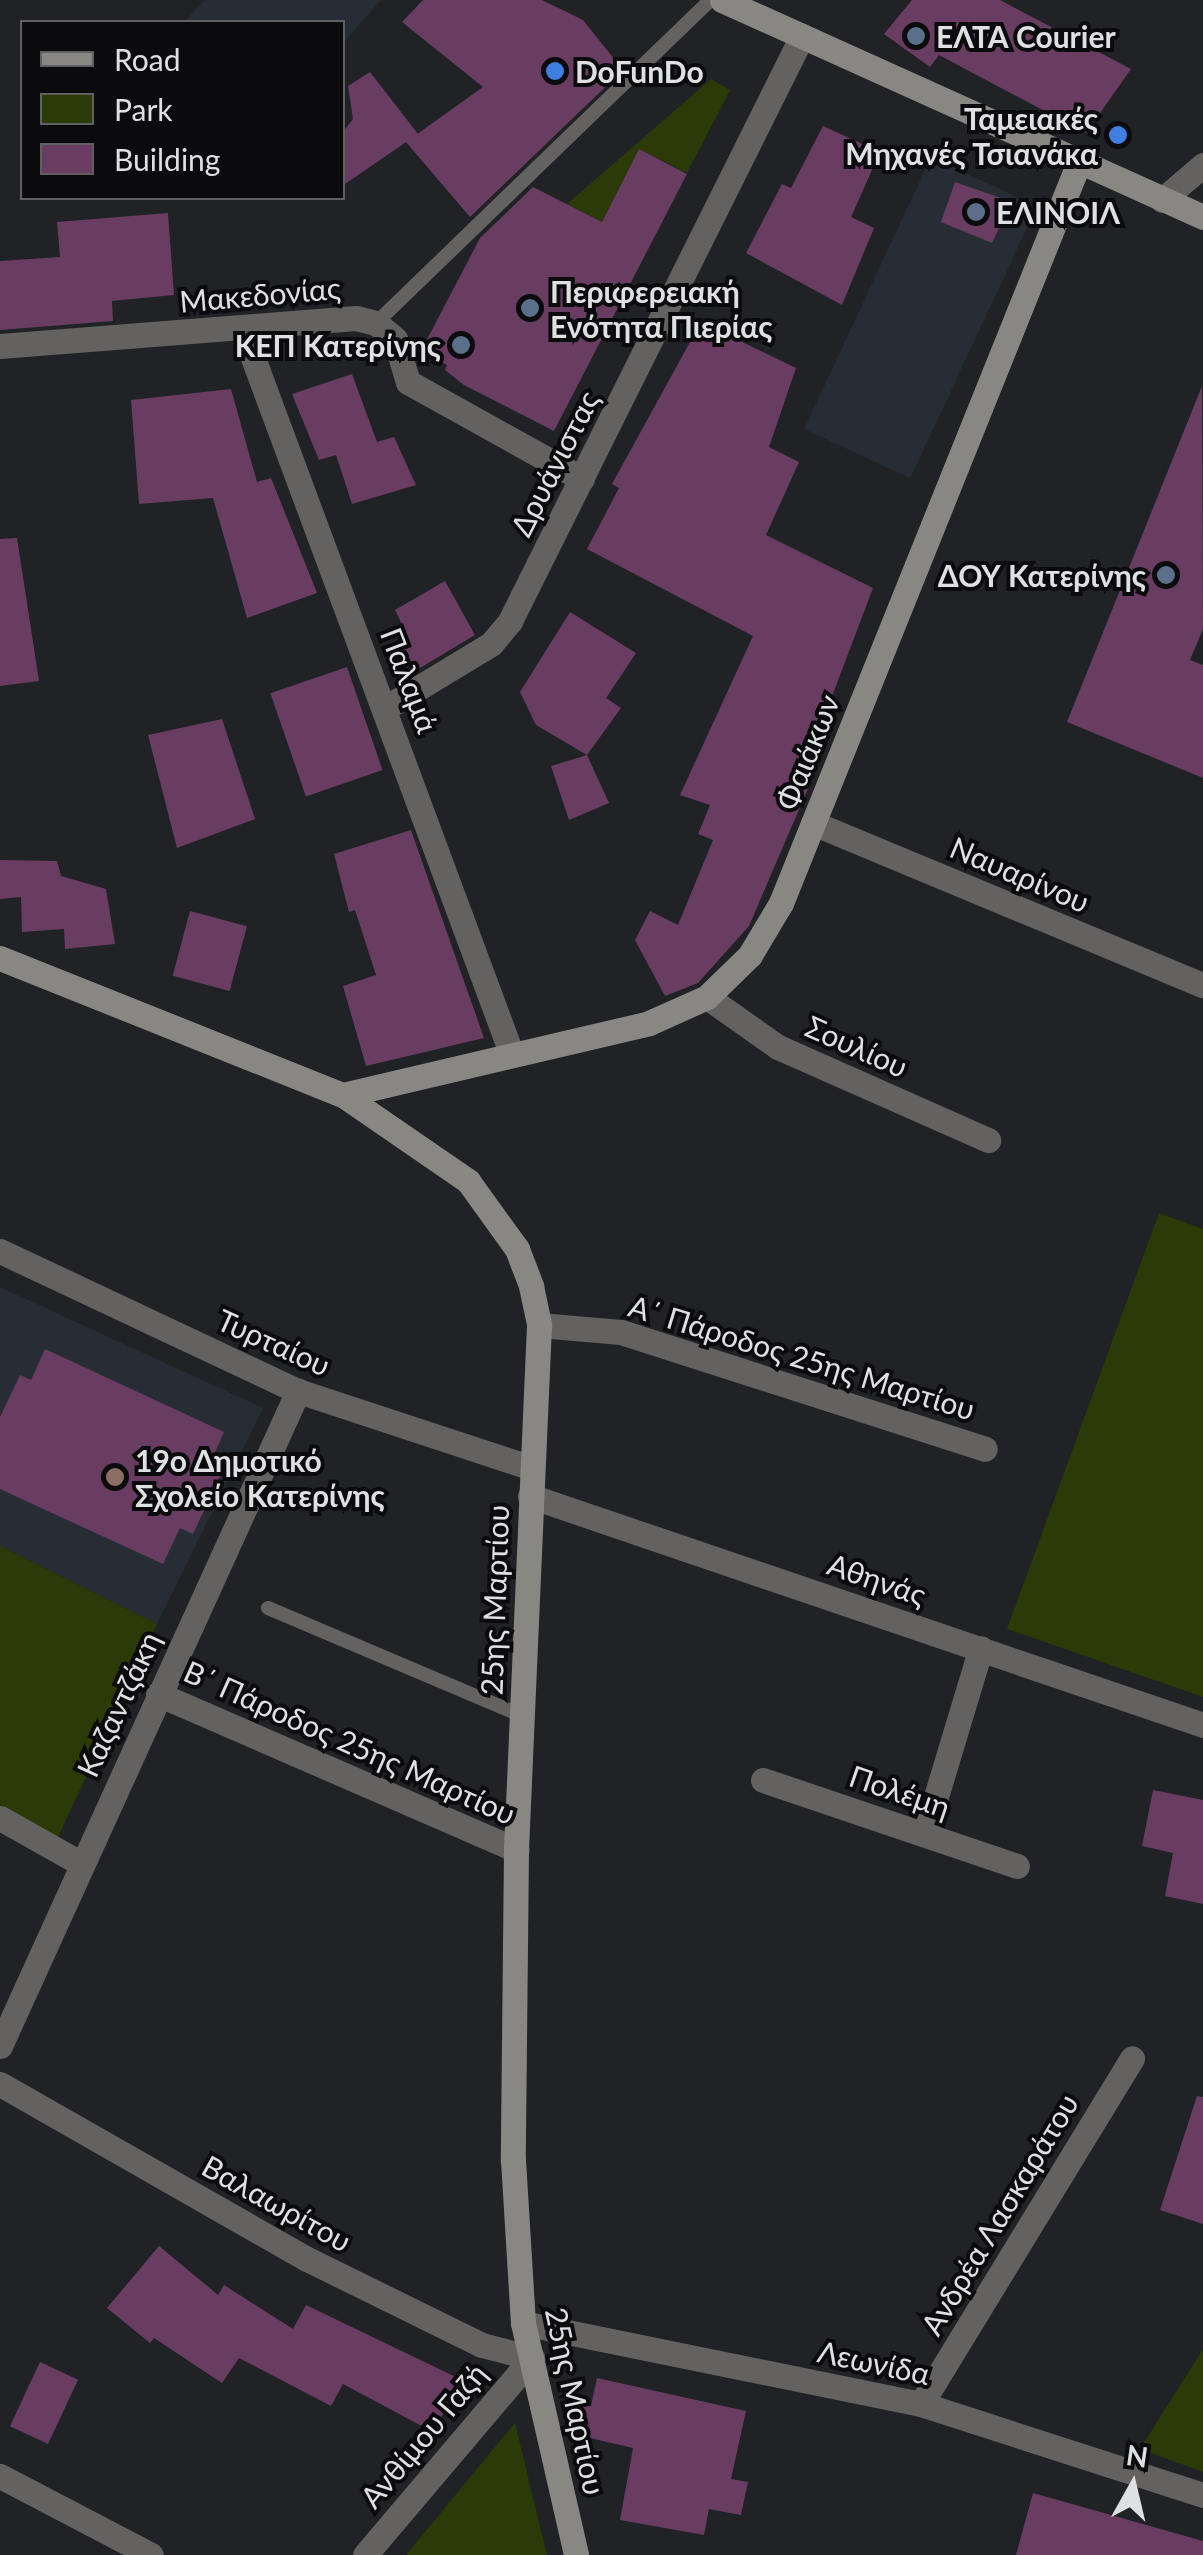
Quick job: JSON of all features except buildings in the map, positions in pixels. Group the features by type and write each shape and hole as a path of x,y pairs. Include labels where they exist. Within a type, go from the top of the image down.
{"street":[{"path":"722,0 1203,218"},
{"name":"Δρυάνιστας","path":"387,706 491,644 510,621 802,36"},
{"name":"Φαιάκων","path":"343,1095 649,1023 707,997 750,955 781,903 1079,162"},
{"path":"1162,200 1203,165"},
{"name":"Μακεδονίας","path":"0,346 243,330 356,318 376,322 394,339 408,382 582,479"},
{"name":"Παλαμά","path":"243,330 387,706 512,1055"},
{"name":"Ναυαρίνου","path":"813,823 1203,984"},
{"name":"25ης Μαρτίου","path":"0,958 343,1095 468,1181 518,1250 539,1325 516,1850 512,2160 523,2323 576,2555"},
{"name":"Σουλίου","path":"707,997 778,1046 988,1140"},
{"name":"Τυρταίου","path":"0,1251 298,1391 532,1468"},
{"name":"Α΄ Πάροδος 25ης Μαρτίου","path":"539,1325 621,1332 986,1449"},
{"name":"Καζαντζάκη","path":"0,2046 298,1391"},
{"name":"Αθηνάς","path":"530,1496 1203,1725"},
{"path":"924,1833 981,1648"},
{"name":"Β΄ Πάροδος 25ης Μαρτίου","path":"158,1694 516,1850"},
{"name":"Πολέμη","path":"763,1780 1016,1866"},
{"path":"0,1818 80,1863"},
{"name":"Ανδρέα Λασκαράτου","path":"922,2404 1132,2058"},
{"name":"Βαλαωρίτου","path":"0,2084 305,2258 482,2346 532,2358"},
{"name":"Λεωνίδα","path":"523,2323 922,2404 1203,2494"},
{"name":"Ανθίμου Γαζή","path":"365,2555 532,2358"},
{"path":"0,2476 150,2555"}],"lane":[{"path":"376,322 712,0"},
{"path":"268,1608 522,1716"}],"shaded area":[{"path":"205,0 381,0 345,41 345,20 186,20"},
{"path":"931,157 1037,206 910,478 804,429"},
{"name":"19ο Δημοτικό Σχολείο Κατερίνης","path":"0,1287 263,1408 157,1624 0,1546"}],"green space":[{"path":"711,79 730,90 687,173 639,149 602,222 567,204"},
{"path":"1159,1213 1203,1229 1203,1697 1007,1629"},
{"path":"0,1546 157,1624 58,1837 0,1805"},
{"path":"1203,2349 1203,2472 1140,2449"},
{"path":"515,2423 547,2555 406,2555 452,2499"}],"place":[{"name":"ΕΛΤΑ Courier","path":"916,36"},
{"name":"DoFunDo","path":"555,71"},
{"name":"Ταμειακές Μηχανές Τσιανάκα","path":"1118,135"},
{"name":"ΕΛΙΝΟΙΛ","path":"976,212"},
{"name":"Περιφερειακή Ενότητα Πιερίας","path":"530,308"},
{"name":"ΚΕΠ Κατερίνης","path":"461,345"},
{"name":"ΔΟΥ Κατερίνης","path":"1166,575"},
{"name":"19ο Δημοτικό Σχολείο Κατερίνης","path":"115,1477"}]}
